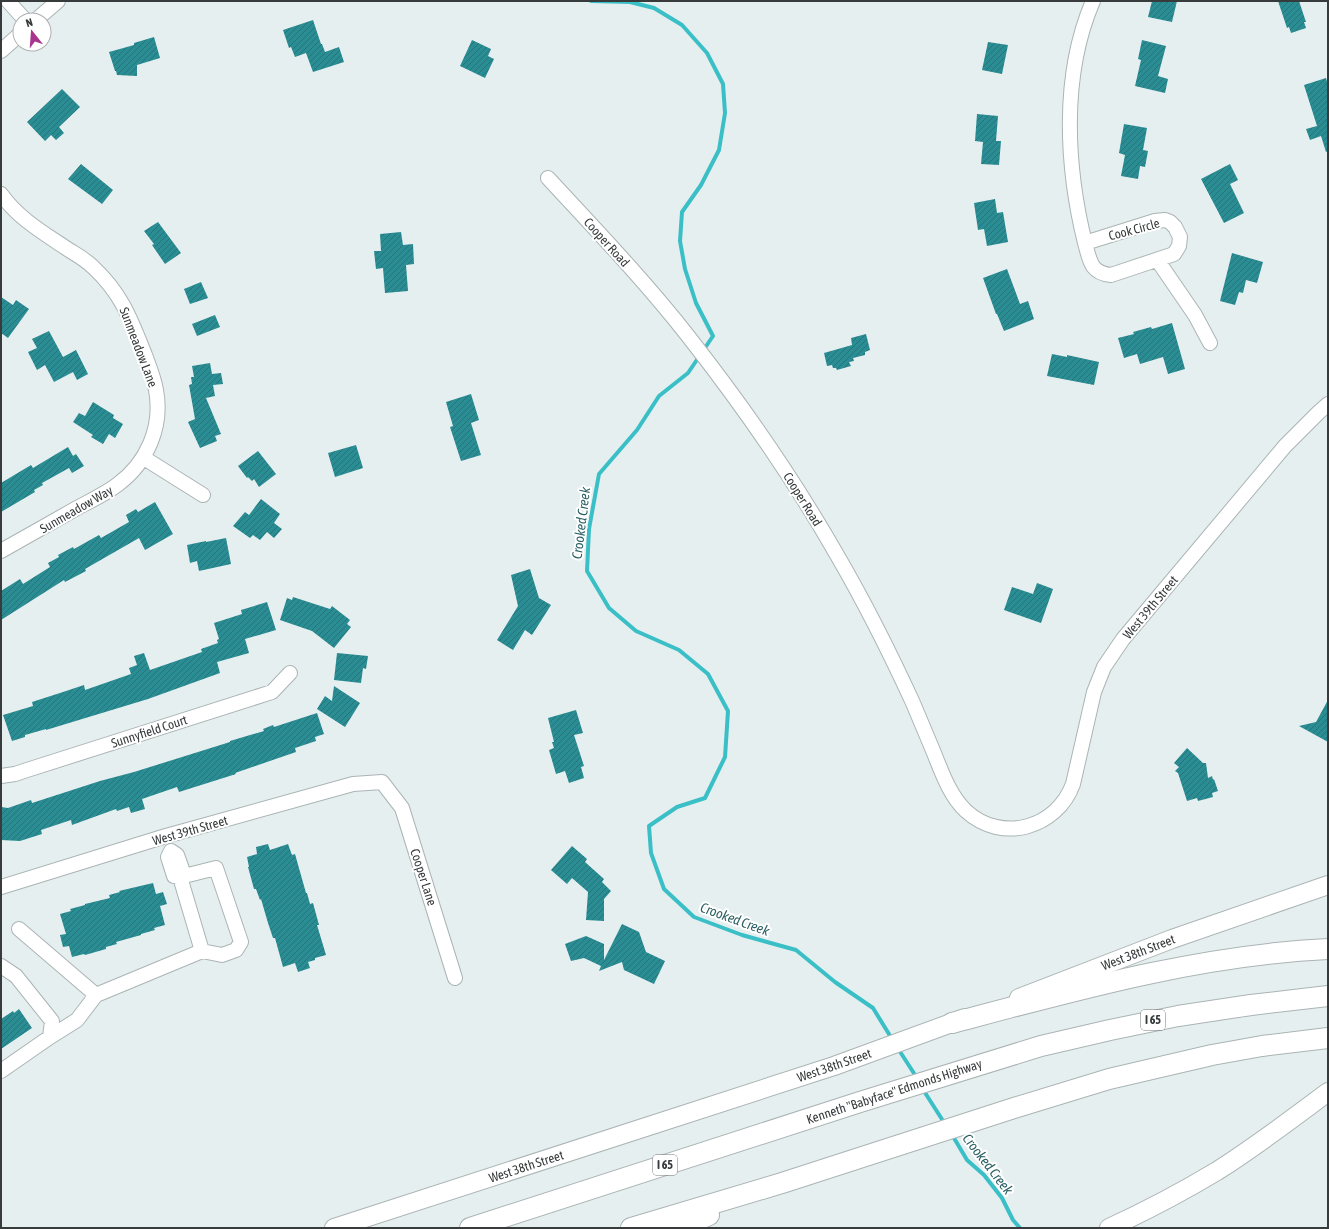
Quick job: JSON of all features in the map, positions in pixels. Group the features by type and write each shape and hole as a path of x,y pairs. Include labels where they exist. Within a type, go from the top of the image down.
{"highway":[{"path":"952,1023 1081,988 1146,974 1230,959 1285,952 1328,949"},
{"name":"Kenneth \"Babyface\" Edmonds Highway","path":"470,1228 860,1102 1041,1046 1141,1023 1218,1009 1328,996"},
{"path":"631,1228 782,1184 1014,1108 1109,1079 1191,1059 1262,1046 1328,1038"},
{"path":"680,1228 782,1184"}],"main road":[{"name":"West 38th Street","path":"334,1228 834,1066 952,1023 1172,939 1328,885"},
{"path":"1109,1228 1159,1203 1218,1170 1328,1092"}],"street":[{"path":"8,1 18,12"},
{"path":"45,12 58,1"},
{"path":"1085,243 1073,177 1070,125 1072,90 1077,54 1086,21 1094,1"},
{"path":"1,51 12,41"},
{"name":"Cooper Road","path":"548,178 629,266 688,335 742,407 780,462 844,566 868,610 899,673 944,777 957,800 966,811 976,819 994,827 1020,828"},
{"name":"Sunmeadow Lane","path":"1,194 10,206 30,224 78,255 93,267 111,286 125,308 134,326 157,396 156,428 144,458"},
{"name":"Cook Circle","path":"1165,220 1170,222 1178,231 1180,243 1174,254 1158,260 1111,275 1104,275 1097,272 1092,265 1085,243 1155,221 1165,220"},
{"path":"1158,260 1195,315 1210,343"},
{"name":"West 39th Street","path":"1020,828 1033,825 1055,812 1071,791 1094,692 1104,667 1119,645 1285,446 1318,412 1328,404"},
{"path":"144,458 203,495"},
{"name":"Sunmeadow Way","path":"1,551 116,486 135,469 144,458"},
{"name":"Sunnyfield Court","path":"1,776 15,774 272,692 290,673"},
{"name":"West 39th Street","path":"1,887 166,836 353,784 382,782"},
{"name":"Cooper Lane","path":"382,782 402,808 456,978"},
{"path":"166,836 171,852 177,855 183,872 180,877 202,951"},
{"path":"1,1071 77,1020 96,995 202,951 222,955 236,950 241,942 216,868 180,877"},
{"path":"19,929 96,995"},
{"path":"1,966 16,976 52,1021 50,1037"}],"building":[{"path":"1152,1 1177,1 1172,22 1148,17"},
{"path":"1278,1 1299,1 1306,22 1304,22 1306,28 1291,33 1289,27 1287,28"},
{"path":"313,20 325,52 339,47 344,62 313,72 306,53 295,57 291,47 289,48 283,30"},
{"path":"154,37 160,58 137,65 137,76 117,75 109,52 134,45 134,43"},
{"path":"472,40 491,49 488,56 494,59 485,78 460,66"},
{"path":"1142,40 1166,46 1158,76 1168,79 1165,93 1135,86 1141,60 1138,59"},
{"path":"988,42 1008,45 1002,74 982,70"},
{"path":"1326,78 1328,85 1328,151 1326,152 1321,136 1310,140 1306,129 1317,126 1304,85"},
{"path":"62,89 80,107 59,127 64,133 56,140 51,135 45,141 27,122"},
{"path":"977,114 998,116 996,141 1001,141 999,165 981,164 983,142 975,141"},
{"path":"1124,124 1147,128 1143,150 1148,151 1145,167 1140,166 1138,179 1121,176 1125,155 1119,153"},
{"path":"81,164 113,190 102,204 68,179"},
{"path":"1230,164 1238,180 1230,184 1244,213 1224,223 1201,179"},
{"path":"995,199 997,213 1003,212 1008,242 987,246 984,229 978,230 974,203"},
{"path":"158,222 181,253 165,264 152,245 154,244 144,231"},
{"path":"401,232 403,245 413,244 414,264 406,265 408,291 385,293 383,268 376,269 374,251 381,251 380,234"},
{"path":"1232,253 1263,262 1257,283 1246,280 1243,293 1239,292 1235,305 1220,301"},
{"path":"1007,269 1020,304 1028,301 1034,319 1004,331 983,278"},
{"path":"201,282 208,298 190,304 184,289"},
{"path":"1,297 13,305 16,300 29,309 8,338 1,333"},
{"path":"215,315 220,327 197,336 192,324"},
{"path":"1172,323 1185,369 1168,374 1163,357 1140,364 1137,354 1124,358 1118,338 1134,334 1133,332 1151,327 1152,329"},
{"path":"49,331 63,357 76,350 88,374 77,380 73,372 54,382 45,365 37,370 28,352 37,348 32,339"},
{"path":"866,334 870,350 865,352 865,355 853,358 854,361 849,362 851,366 837,370 836,368 833,368 832,365 827,366 824,353 852,345 851,338"},
{"path":"1052,354 1067,357 1067,355 1099,362 1094,385 1047,376"},
{"path":"210,363 212,374 221,373 223,384 213,385 215,396 206,398 221,434 215,436 217,441 200,448 188,422 195,419 189,385 192,384 191,377 194,377 192,366"},
{"path":"471,394 479,420 471,423 481,455 461,461 450,427 453,426 446,402"},
{"path":"93,402 114,415 113,418 123,424 115,438 109,434 103,444 91,437 93,435 73,422 79,413 85,416"},
{"path":"356,445 363,468 335,477 328,453"},
{"path":"68,447 73,456 76,454 84,466 72,473 69,468 42,483 43,485 34,490 35,492 1,512 1,483 31,465 33,468"},
{"path":"258,451 276,474 259,487 254,479 252,481 248,477 247,478 238,466"},
{"path":"261,499 280,514 274,523 282,529 274,538 267,532 260,540 253,535 250,538 233,526 245,512 249,515"},
{"path":"155,502 173,534 145,550 139,538 85,569 86,571 65,582 64,580 1,620 1,591 20,579 23,584 50,567 48,563 59,557 58,555 73,547 74,549 99,535 101,538 129,522 126,515 136,509 138,512"},
{"path":"226,538 231,564 199,571 197,561 190,563 187,545"},
{"path":"530,569 539,598 551,605 532,635 525,630 513,650 497,640 518,606 511,575"},
{"path":"1037,583 1053,589 1041,623 1004,610 1012,587 1033,594"},
{"path":"293,597 330,609 332,606 350,620 347,624 351,627 334,648 312,631 280,620 287,598 292,600"},
{"path":"267,602 276,630 245,639 249,653 217,662 220,673 148,699 25,735 25,737 12,741 3,715 33,706 32,702 84,685 85,690 131,674 129,668 137,665 134,656 144,653 150,670 202,652 201,649 218,643 217,640 219,639 214,623 242,614 241,610"},
{"path":"337,653 368,656 366,669 363,668 361,683 334,680"},
{"path":"334,686 360,703 345,727 317,709 325,696 332,701"},
{"path":"1328,700 1328,742 1299,726 1316,722"},
{"path":"576,710 583,733 574,735 584,766 581,767 584,778 569,783 565,771 556,774 549,750 554,748 552,742 554,742 548,718"},
{"path":"317,713 324,734 315,737 316,741 295,748 296,752 235,773 236,774 179,792 177,787 142,799 145,809 131,813 129,807 117,811 116,809 72,825 71,820 41,830 42,834 20,841 1,840 1,807 8,808 31,800 32,803 264,731 263,729 273,725 274,727"},
{"path":"1187,748 1203,763 1206,763 1208,778 1212,776 1218,791 1212,793 1213,797 1198,801 1197,798 1187,801 1178,773 1175,771 1179,767 1174,763"},
{"path":"268,844 270,850 288,844 292,855 295,854 306,893 310,904 313,903 319,925 317,925 326,955 308,962 310,968 298,972 295,963 283,967 275,938 273,938 261,899 260,900 256,889 254,889 248,867 247,857 257,854 256,847"},
{"path":"572,846 587,859 585,862 604,879 602,882 611,891 604,899 604,921 586,920 588,892 572,878 567,884 551,870"},
{"path":"153,883 156,894 163,892 167,904 160,906 165,925 154,928 155,930 141,935 116,942 117,944 106,947 106,949 85,955 72,957 69,946 63,947 60,935 66,934 60,914 71,911 70,909 85,904 110,898 109,895 120,892 119,891"},
{"path":"622,924 639,932 646,952 665,961 654,984 624,970 622,962 599,971 601,966 584,958 571,961 565,944 586,936 604,944 604,960"},
{"path":"19,1009 32,1028 1,1049 1,1019"}],"waterway":[{"name":"Crooked Creek","path":"591,1 630,2 654,8 682,25 707,53 723,84 725,113 719,150 701,185 682,212 680,241 685,269 696,303 713,336 688,373 659,396 637,430 599,474 589,529 587,571 609,608 636,631 679,650 708,674 728,711 725,757 705,798 677,807 649,826 651,853 664,889 694,917 742,935 796,950 835,982 873,1008 892,1039"},
{"name":"Crooked Creek","path":"897,1047 917,1078"},
{"name":"Crooked Creek","path":"922,1088 945,1124"},
{"name":"Crooked Creek","path":"951,1133 967,1160 984,1175 1002,1198 1013,1220 1020,1228"}]}
